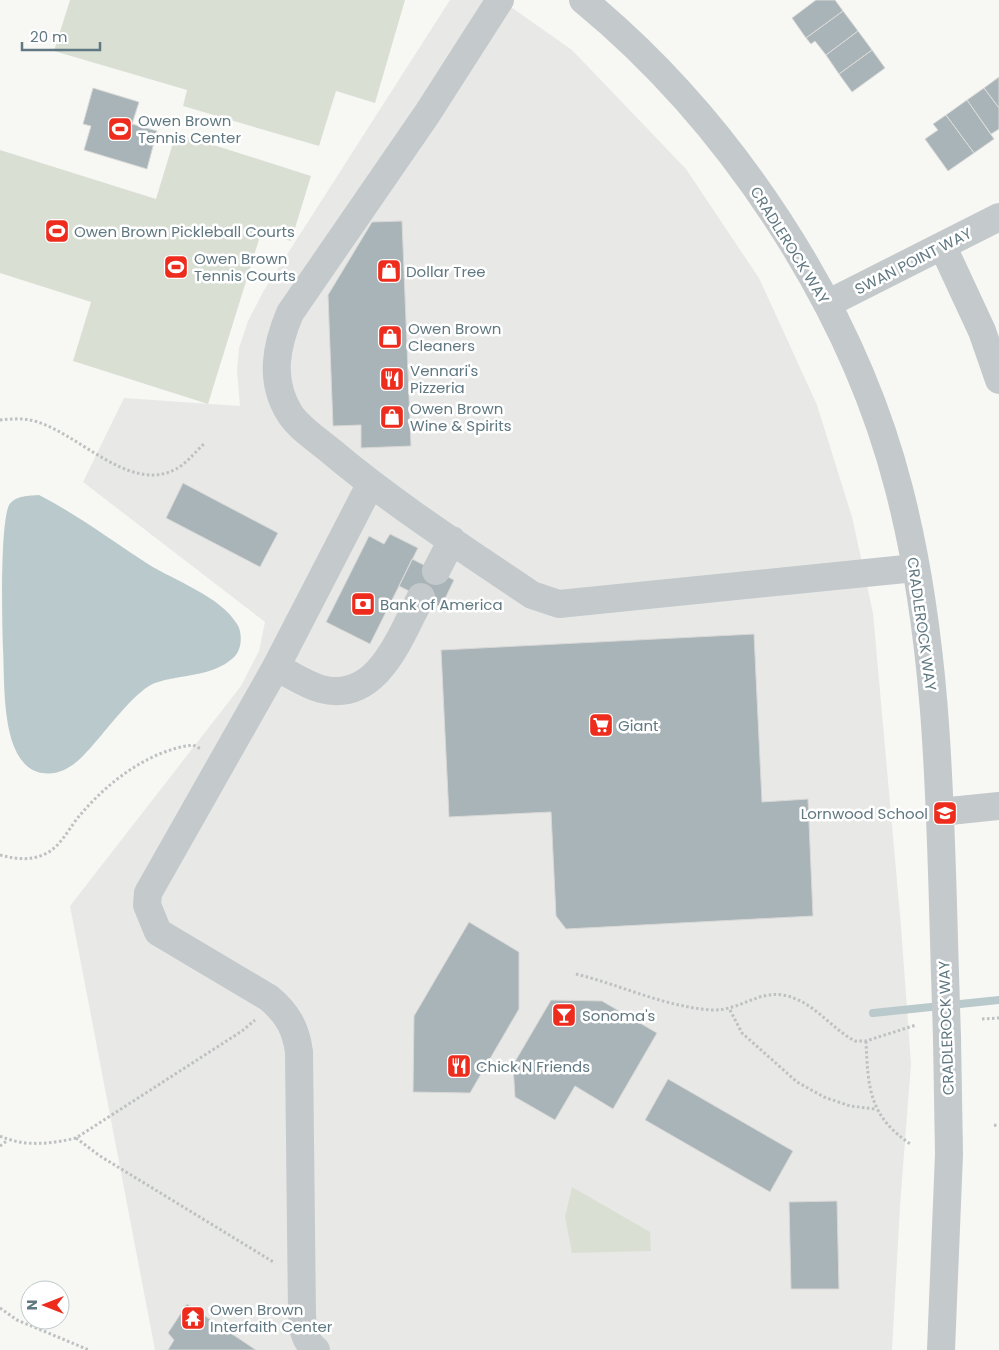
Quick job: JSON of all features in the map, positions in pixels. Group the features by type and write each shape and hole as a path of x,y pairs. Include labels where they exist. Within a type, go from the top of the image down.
{"street":[{"path":"500,0 427,114 290,313 279,338 276,358 276,378 290,414 370,484 532,595 559,604 915,568"},
{"name":"CRADLEROCK WAY","path":"583,0 658,68 706,122 781,225 828,304 883,437 899,490 915,568 934,712 940,812 947,1038 948,1154 941,1350"},
{"name":"SWAN POINT WAY","path":"828,304 999,217"},
{"path":"943,247 982,331 999,380"},
{"path":"316,1350 308,1344 303,1331 297,1037 292,1024 282,1009 269,998 158,932 147,905 148,893 276,667 370,484"},
{"path":"436,571 452,540"},
{"path":"276,667 319,689 332,691 361,686 373,679 383,667 421,597"},
{"path":"940,812 999,806"}],"path":[{"path":"0,420 30,420 52,427 139,475 160,475 177,469 204,444"},
{"path":"0,855 16,859 29,859 47,853 107,786 159,753 178,746 193,745 208,753"},
{"path":"576,974 610,982 644,995 687,1006 730,1010 760,995 778,994 796,999 808,1006 844,1035 855,1041 866,1041 916,1025"},
{"path":"0,1136 8,1140 27,1143 55,1143 76,1138 242,1031 258,1018 269,998"},
{"path":"730,1010 742,1033 797,1082 824,1096 850,1106 876,1109"},
{"path":"982,1019 999,1018"},
{"path":"866,1041 869,1086 876,1109 896,1135 912,1145"},
{"path":"76,1138 100,1156 283,1268 301,1269"},
{"path":"0,1146 8,1140"},
{"path":"0,1308 17,1320 89,1350"}],"shaded area":[{"path":"70,0 405,0 375,103 336,91 319,146 183,106 187,90 54,51"},
{"path":"450,0 501,0 572,50 686,169 759,278 817,405 852,517 873,613 901,926 911,1064 900,1206 892,1350 155,1350 70,906 241,686 259,651 265,622 83,482 124,398 240,406 237,370 239,348 248,321 263,292"},
{"path":"176,133 311,176 291,241 261,233 208,404 73,361 91,302 0,273 0,150 156,199"},
{"path":"39,495 148,564 220,605 237,624 241,637 240,647 236,655 216,669 155,683 141,692 81,758 60,772 51,773 42,773 28,767 18,756 8,721 4,682 2,574 6,516 9,505 15,499"},
{"path":"572,1187 650,1232 651,1251 572,1253 565,1217"}],"building":[{"path":"816,0 835,0 843,11 806,38 792,18"},
{"path":"843,11 858,31 826,55 815,41 811,44 806,38"},
{"path":"858,31 872,50 839,74 826,55"},
{"path":"872,50 885,68 852,92 839,74"},
{"path":"999,77 999,108 984,88"},
{"name":"Owen Brown Tennis Center","path":"93,88 139,102 132,124 157,131 147,169 84,150 91,126 83,124"},
{"path":"984,88 999,108 999,129 991,134 967,100"},
{"path":"967,100 994,139 974,153 946,115"},
{"path":"946,115 974,153 948,171 925,139 938,130 933,124"},
{"path":"402,221 411,446 361,448 361,425 333,426 328,295 372,222"},
{"path":"183,483 278,533 260,567 166,518"},
{"name":"Bank of America","path":"390,534 418,548 370,644 326,622 369,536 384,544"},
{"path":"412,559 454,580 441,607 399,586"},
{"name":"Giant","path":"754,634 762,802 808,799 813,916 566,929 556,916 551,812 449,817 441,650"},
{"path":"469,922 519,952 519,1009 470,1093 413,1092 414,1016"},
{"path":"551,1000 602,1001 657,1033 613,1109 575,1086 555,1120 515,1097 513,1065"},
{"path":"668,1079 793,1151 770,1192 645,1120"},
{"path":"837,1201 839,1289 791,1289 789,1202"},
{"name":"Owen Brown Interfaith Center","path":"187,1304 256,1350 168,1350 174,1340 168,1333"}],"waterway":[{"path":"873,1013 999,1000"}],"place":[{"name":"Owen Brown Tennis Center","path":"120,129"},
{"name":"Owen Brown Pickleball Courts","path":"57,231"},
{"name":"Owen Brown Tennis Courts","path":"176,267"},
{"name":"Dollar Tree","path":"389,271"},
{"name":"Owen Brown Cleaners","path":"390,337"},
{"name":"Vennari's Pizzeria","path":"392,379"},
{"name":"Owen Brown Wine & Spirits","path":"392,417"},
{"name":"Bank of America","path":"363,604"},
{"name":"Giant","path":"601,725"},
{"name":"Lornwood School","path":"945,813"},
{"name":"Sonoma's","path":"564,1015"},
{"name":"Chick N Friends","path":"459,1066"},
{"name":"Owen Brown Interfaith Center","path":"193,1318"}]}
